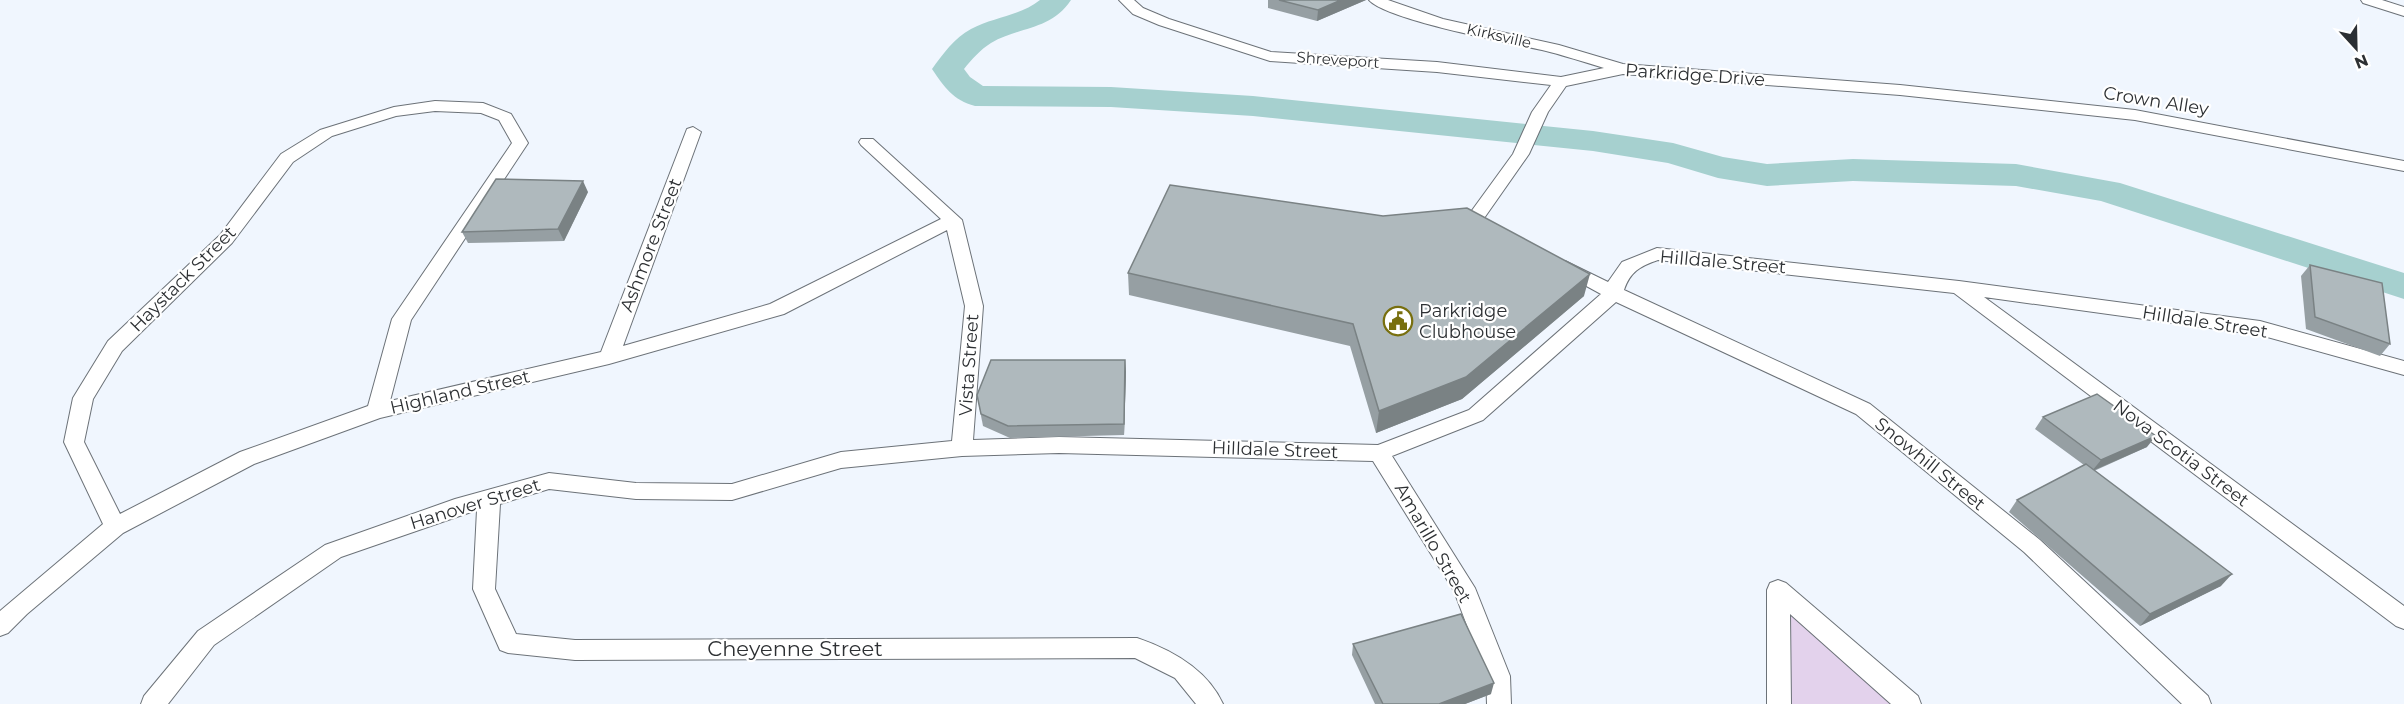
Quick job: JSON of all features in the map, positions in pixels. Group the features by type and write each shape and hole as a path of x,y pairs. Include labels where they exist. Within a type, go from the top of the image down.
{"street":[{"name":"Shreveport","path":"1126,0 1138,11 1164,22 1270,56 1437,67 1561,82"},
{"name":"Kirksville","path":"1376,0 1396,9 1444,23 1547,46 1623,69"},
{"path":"2368,0 2404,12"},
{"name":"Parkridge Drive","path":"1561,82 1623,69 1900,90"},
{"path":"1474,220 1521,154 1540,112 1561,82"},
{"name":"Crown Alley","path":"1900,90 2135,116 2404,166"},
{"name":"Haystack Street","path":"115,527 74,442 83,398 115,346 226,239 287,158 326,133 404,111 435,106 483,108 505,117 520,143 402,319 377,411"},
{"name":"Ashmore Street","path":"609,357 693,132"},
{"path":"867,142 953,220"},
{"name":"Highland Street","path":"0,626 19,607 115,527 247,458 377,411 609,357 777,309 953,220"},
{"name":"Vista Street","path":"953,220 974,306 962,447"},
{"path":"1452,221 1474,220 1494,230"},
{"name":"Hilldale Street","path":"962,447 1082,446 1379,453 1476,415 1614,293 1620,273 1636,260 1657,254 1959,287 2260,328 2404,368"},
{"path":"1554,261 1614,293"},
{"name":"Nova Scotia Street","path":"1959,287 2404,620"},
{"name":"Snowhill Street","path":"1614,293 1863,409 2032,546 2199,704"},
{"name":"Hanover Street","path":"153,704 206,638 333,551 489,498 549,481 636,491 732,492 841,460 962,447"},
{"name":"Amarillo Street","path":"1379,453 1464,588 1498,676 1500,704"},
{"name":"Cheyenne Street","path":"489,498 484,589 508,643 575,650 1137,648 1184,671 1210,704"},
{"path":"1779,704 1778,590 1909,704"}],"shaded area":[{"path":"1782,597 1908,704 1781,704"}],"building":[{"path":"1279,0 1341,0 1318,10"},
{"path":"496,179 583,181 558,229 462,232"},
{"name":"Parkridge Clubhouse","path":"1170,185 1383,216 1467,208 1590,274 1466,377 1379,411 1353,324 1128,273"},
{"path":"2310,265 2382,283 2390,344 2315,317"},
{"path":"991,360 1125,360 1124,424 1008,426 981,414 977,395"},
{"path":"2097,394 2156,436 2101,460 2043,417"},
{"path":"2086,464 2232,574 2150,614 2017,500"},
{"path":"1461,614 1494,683 1439,704 1383,704 1353,644"}],"waterway":[{"path":"1056,0 1043,13 989,32 971,43 948,69 958,84 975,96 1111,97 1253,106 1593,141 1673,153 1718,167 1767,175 1853,170 2016,175 2107,191 2404,286"}],"place":[{"name":"Parkridge Clubhouse","path":"1398,321"}]}
